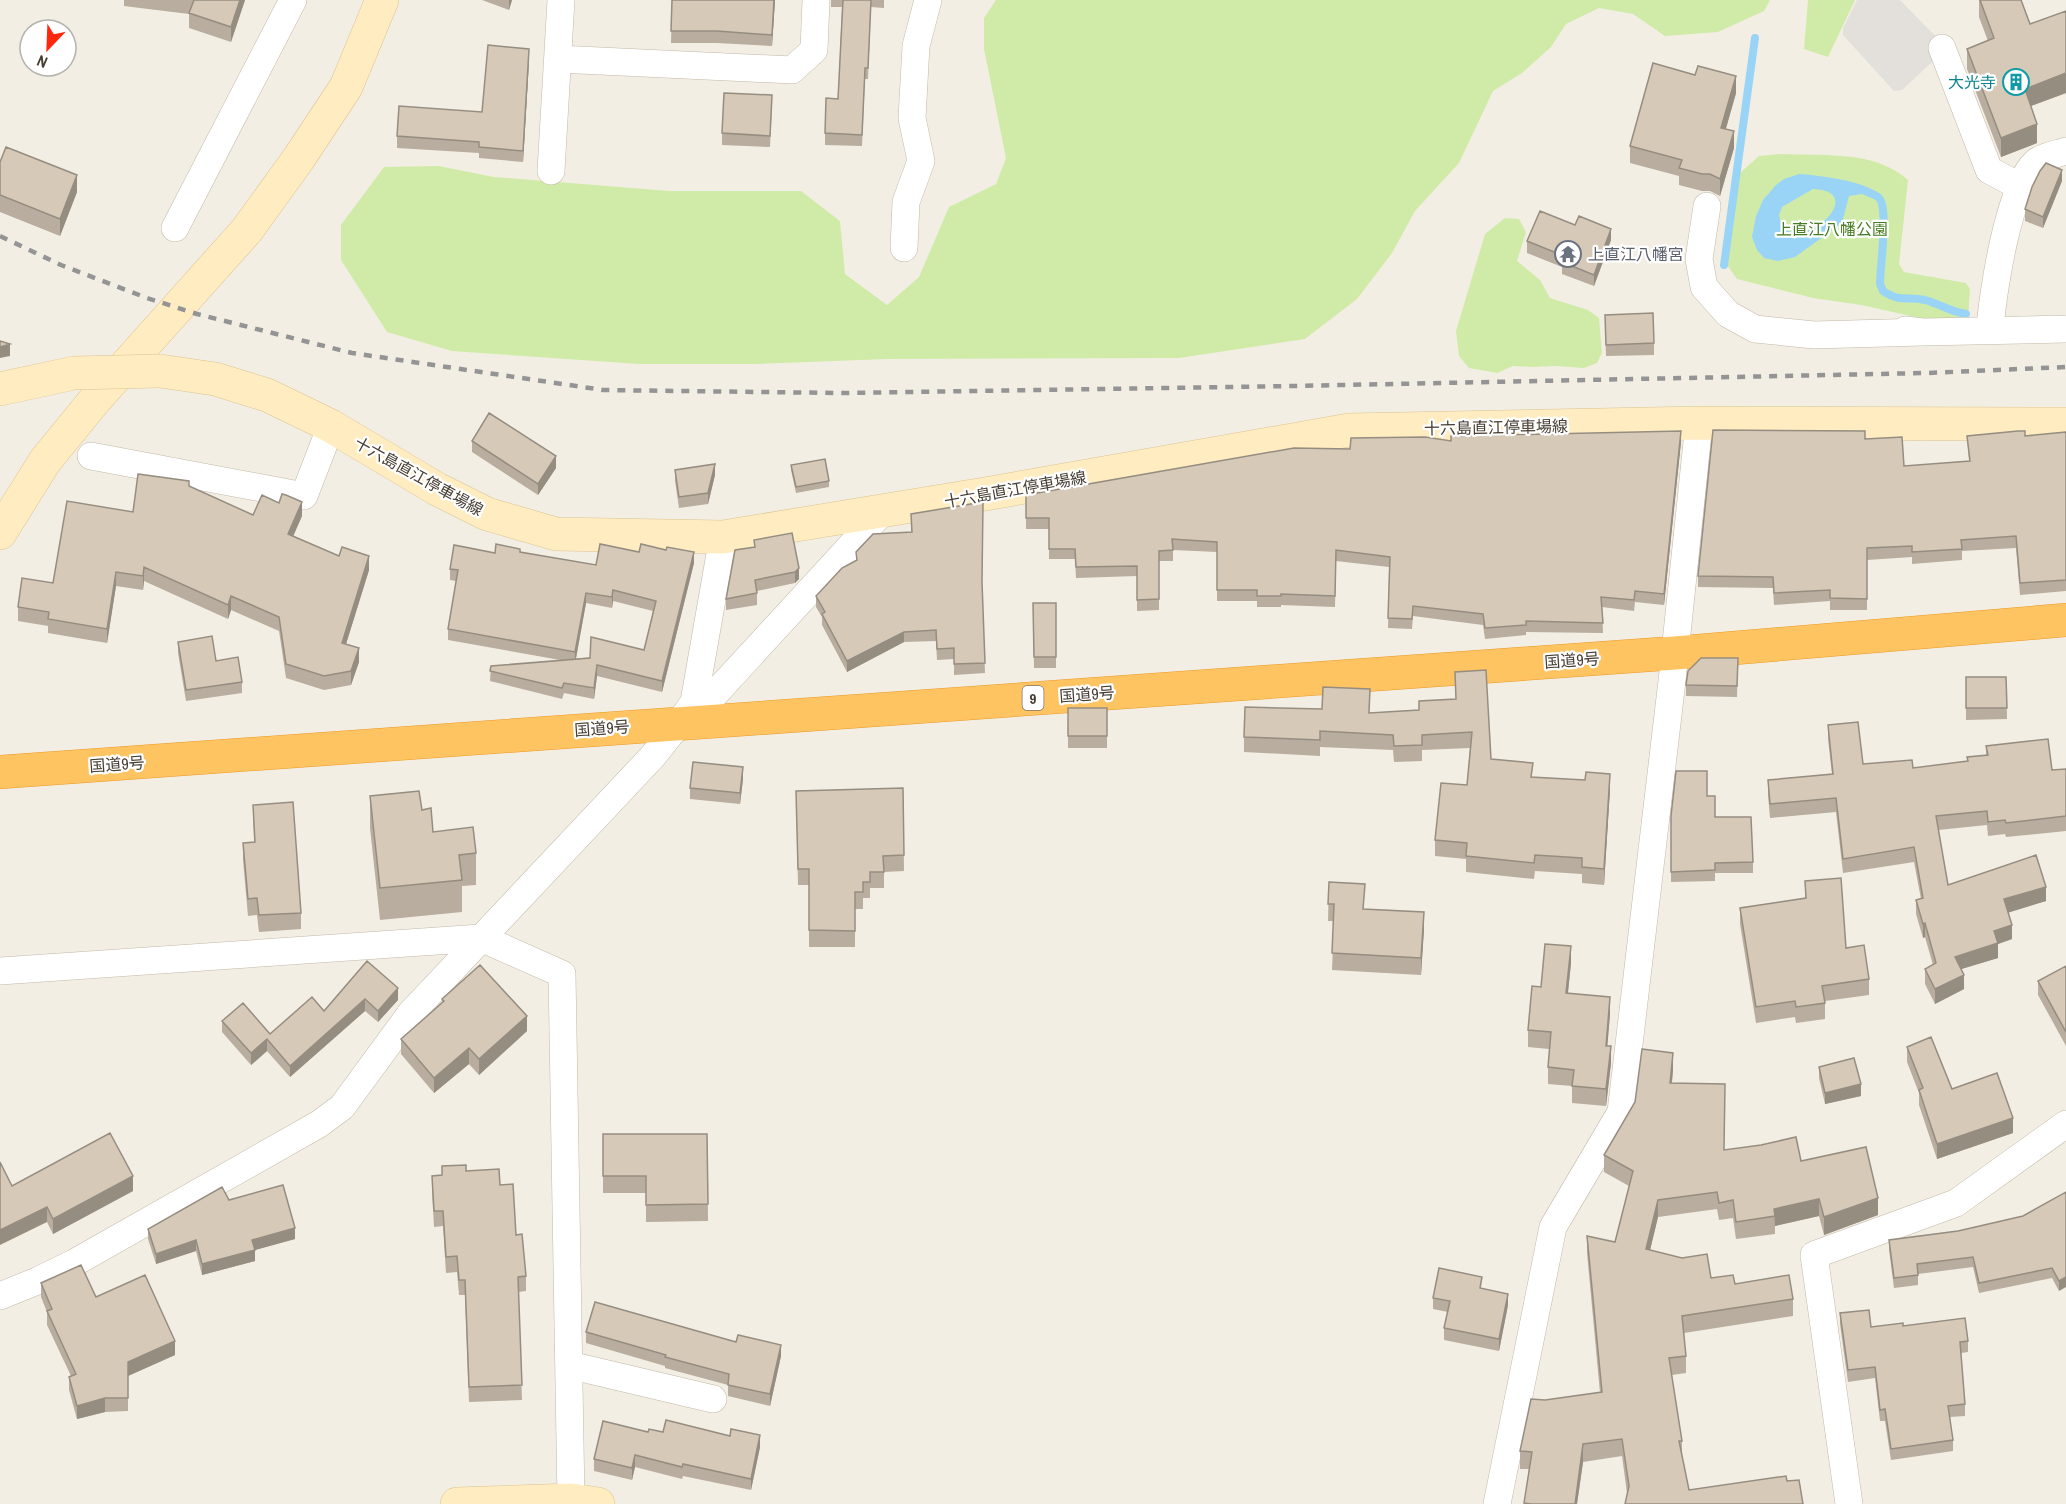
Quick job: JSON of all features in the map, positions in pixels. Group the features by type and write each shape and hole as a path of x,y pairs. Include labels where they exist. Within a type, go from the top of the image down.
{"highway":[{"name":"国道9号","path":"0,772 687,712 1675,653 2066,620"}],"main road":[{"path":"0,532 45,461 94,400 247,230 299,158 346,87 382,0"},
{"name":"十六島直江停車場線","path":"0,389 74,373 160,371 215,379 267,395 332,426 437,489 487,514 556,534 723,537 1349,430 1699,423 2066,424"},
{"path":"456,1504 584,1502"}],"street":[{"path":"175,228 293,0"},
{"path":"551,171 561,0"},
{"path":"558,59 792,70 814,50 816,0"},
{"path":"904,248 906,202 921,161 912,118 916,46 928,0"},
{"path":"1942,48 1989,170 2019,186"},
{"path":"1990,331 1991,308 2008,220 2019,186 2024,175 2037,160 2066,151"},
{"path":"1707,206 1699,259 1704,287 1728,314 1755,329 1814,335 2066,329"},
{"path":"1846,324 1923,332"},
{"path":"1497,1504 1553,1227 1622,1112 1699,423"},
{"path":"91,456 304,496 332,426"},
{"path":"0,1296 74,1263 319,1124 342,1107 411,1013 653,756 687,712 712,697 884,511"},
{"path":"687,712 723,537"},
{"path":"0,971 481,938 562,974 568,1365 584,1502"},
{"path":"1849,1504 1814,1255 1956,1203 2066,1124"},
{"path":"568,1365 713,1399"}],"green space":[{"path":"996,0 1770,0 1764,11 1718,32 1665,36 1633,14 1599,8 1566,24 1551,47 1522,73 1493,91 1459,163 1415,211 1392,253 1357,299 1305,339 1179,358 887,359 756,364 639,364 452,351 387,332 341,260 341,225 384,167 439,166 494,177 669,191 801,191 840,221 845,274 887,305 919,277 949,207 996,184 1006,158 984,49 984,18"},
{"path":"1808,0 1855,0 1828,57 1804,49"},
{"name":"上直江八幡公園","path":"1781,154 1848,156 1864,159 1895,170 1908,180 1899,264 1904,272 1966,283 1970,289 1968,320 1938,322 1861,305 1813,298 1737,279 1727,265 1740,173 1759,156"},
{"path":"1505,218 1519,219 1526,232 1517,261 1540,280 1550,298 1588,310 1599,318 1602,353 1597,363 1584,368 1513,366 1497,373 1469,368 1459,356 1456,331 1485,234"}],"shaded area":[{"path":"1857,0 1900,0 1947,48 1902,90 1894,91 1843,35 1843,28"}],"water":[{"path":"1799,174 1840,179 1870,189 1875,193 1874,199 1862,194 1849,196 1842,223 1795,257 1778,261 1764,258 1757,250 1752,237 1756,216 1763,200 1784,179","holes":["1813,189 1827,192 1834,197 1835,204 1825,220 1806,231 1794,233 1782,228 1779,215 1782,207"]}],"building":[{"path":"194,0 240,0 231,27 189,13"},
{"path":"672,0 774,0 772,35 717,31 671,31"},
{"path":"843,0 871,0 862,135 825,133 826,98 838,99"},
{"path":"1980,0 2021,0 2030,24 2066,11 2066,73 2025,89 2037,124 2001,138 1967,49 1994,38"},
{"path":"488,45 529,49 523,151 479,147 479,142 397,136 399,106 482,112"},
{"path":"1653,63 1695,75 1698,66 1736,76 1721,128 1734,131 1720,179 1710,174 1679,168 1682,160 1630,146"},
{"path":"724,93 772,95 770,136 722,133"},
{"path":"6,147 77,175 60,219 0,195 0,162"},
{"path":"2046,163 2062,170 2043,217 2025,209 2032,187"},
{"name":"上直江八幡宮","path":"1540,211 1575,225 1579,216 1611,229 1594,275 1562,262 1564,256 1527,241"},
{"path":"1653,313 1654,343 1606,345 1605,315"},
{"path":"0,341 10,344 0,347"},
{"path":"489,413 556,456 538,484 472,441"},
{"path":"1713,430 1865,431 1865,439 1902,437 1904,466 1970,461 1967,436 2018,431 2025,431 2025,436 2066,432 2066,580 2020,583 2016,536 1961,540 1962,549 1912,552 1912,546 1867,548 1867,599 1830,598 1830,590 1774,593 1773,577 1698,576"},
{"path":"1681,431 1664,594 1635,591 1634,600 1601,597 1603,623 1526,621 1526,625 1485,628 1483,614 1413,606 1412,619 1388,618 1390,557 1336,550 1335,596 1281,594 1281,596 1257,596 1257,590 1217,590 1217,542 1172,539 1173,550 1159,551 1159,599 1137,600 1137,566 1076,567 1075,549 1049,549 1049,518 1026,518 1026,495 1294,448 1350,449 1351,438 1425,437 1451,441 1451,436"},
{"path":"825,459 829,481 796,487 791,465"},
{"path":"715,464 708,493 679,497 675,470"},
{"path":"138,474 189,481 189,486 253,515 262,495 279,503 282,494 286,495 302,502 288,534 339,556 342,547 369,556 342,643 359,648 351,671 324,676 286,664 279,617 231,596 228,605 144,567 143,576 116,572 107,629 48,619 49,612 18,607 22,578 53,583 67,501 133,512"},
{"path":"983,502 982,582 985,663 954,664 954,648 937,649 936,630 904,632 847,661 822,614 825,612 816,596 842,568 857,560 856,552 873,534 912,532 911,514"},
{"path":"792,533 799,568 795,572 755,580 757,593 726,599 735,550 755,547 754,540"},
{"path":"496,544 520,549 520,552 596,565 600,544 639,552 641,544 666,550 667,547 694,552 662,681 597,665 594,688 564,683 562,688 490,671 491,666 590,658 591,637 644,650 656,601 613,590 612,597 586,593 575,652 448,629 458,570 450,569 454,545 495,553"},
{"path":"1033,603 1056,603 1056,657 1034,657"},
{"path":"212,636 216,661 238,657 242,682 186,690 178,642"},
{"path":"1701,658 1738,658 1737,686 1686,685 1688,671"},
{"path":"1486,670 1491,759 1533,763 1531,777 1585,780 1586,772 1610,774 1604,869 1582,867 1582,858 1535,855 1534,863 1466,856 1467,843 1435,840 1441,783 1467,785 1472,732 1422,735 1422,745 1394,746 1393,735 1320,731 1320,740 1244,737 1245,707 1322,709 1323,687 1370,689 1369,713 1419,710 1419,701 1456,699 1455,672"},
{"path":"1966,677 2006,677 2007,708 1966,708"},
{"path":"1068,708 1107,708 1107,736 1068,736"},
{"path":"1858,722 1863,764 1912,760 1913,768 1968,761 1967,757 1988,755 1986,746 2048,739 2052,770 2066,769 2066,816 2006,823 2005,820 1988,822 1987,811 1936,816 1948,885 2036,855 2046,887 2004,899 2012,925 1994,931 1998,943 1955,957 1964,975 1935,989 1925,969 1936,963 1916,900 1923,898 1914,847 1843,859 1836,798 1770,804 1768,780 1833,774 1828,725"},
{"path":"693,762 743,767 740,793 690,788"},
{"path":"1676,771 1707,771 1707,796 1715,796 1715,817 1751,817 1753,862 1715,863 1715,870 1671,872 1671,816"},
{"path":"903,788 904,855 883,856 884,872 870,872 870,882 863,882 863,892 855,892 855,931 809,930 809,869 798,869 796,791"},
{"path":"419,791 422,810 431,808 433,832 473,827 476,853 459,855 462,880 380,888 370,796"},
{"path":"293,802 301,913 259,915 257,898 248,899 243,843 255,842 253,805"},
{"path":"1841,878 1846,948 1864,945 1869,979 1822,986 1825,1003 1796,1007 1795,1001 1756,1007 1740,908 1806,898 1805,881"},
{"path":"1329,882 1365,884 1363,909 1424,912 1421,958 1332,953 1334,904 1328,904"},
{"path":"1545,944 1571,946 1566,993 1610,997 1606,1046 1611,1046 1606,1089 1572,1086 1574,1070 1548,1067 1551,1032 1528,1030 1532,986 1541,987"},
{"path":"367,961 398,988 378,1011 365,999 290,1066 267,1039 251,1053 222,1021 243,1003 270,1034 312,997 324,1011"},
{"path":"480,965 527,1016 479,1059 469,1048 434,1078 401,1039"},
{"path":"2066,966 2066,1032 2038,981"},
{"path":"1931,1037 1952,1089 1997,1073 2013,1118 1937,1144 1919,1090 1923,1088 1907,1047"},
{"path":"1642,1049 1673,1053 1670,1083 1725,1084 1724,1150 1796,1137 1801,1161 1866,1147 1878,1198 1824,1217 1819,1199 1774,1209 1775,1216 1736,1222 1733,1200 1719,1203 1717,1192 1658,1200 1646,1249 1682,1258 1707,1254 1711,1278 1733,1275 1735,1284 1789,1275 1793,1299 1682,1316 1686,1356 1669,1358 1682,1441 1679,1441 1689,1490 1786,1476 1787,1481 1799,1480 1803,1504 1625,1504 1629,1486 1622,1439 1583,1444 1575,1504 1524,1503 1532,1452 1520,1451 1531,1399 1545,1400 1602,1392 1587,1236 1615,1242 1633,1171 1604,1155 1635,1102"},
{"path":"1854,1058 1861,1084 1825,1093 1819,1067"},
{"path":"110,1133 133,1176 53,1219 47,1207 0,1230 0,1162 12,1186"},
{"path":"603,1134 707,1134 708,1204 646,1205 646,1176 603,1176"},
{"path":"466,1165 466,1171 499,1169 500,1185 513,1184 516,1235 522,1234 526,1276 518,1277 522,1385 469,1387 465,1280 459,1280 457,1256 446,1257 443,1211 434,1211 432,1176 442,1175 442,1166"},
{"path":"283,1185 295,1228 252,1240 255,1250 202,1264 196,1240 156,1254 148,1229 222,1187 229,1200"},
{"path":"2066,1192 2066,1277 2059,1281 2052,1268 1979,1283 1973,1257 1917,1264 1918,1275 1894,1278 1889,1240 1958,1231 2023,1216"},
{"path":"81,1265 96,1297 145,1275 175,1341 128,1362 128,1398 105,1398 77,1406 69,1377 76,1374 47,1311 52,1309 41,1283"},
{"path":"1439,1268 1482,1277 1480,1288 1508,1294 1499,1339 1444,1328 1450,1301 1433,1298"},
{"path":"595,1302 736,1342 738,1335 781,1345 770,1394 728,1385 729,1374 586,1332"},
{"path":"1869,1310 1871,1327 1903,1323 1903,1326 1965,1318 1968,1341 1960,1342 1965,1404 1948,1406 1953,1440 1891,1449 1885,1409 1880,1410 1875,1367 1848,1370 1840,1313"},
{"path":"666,1420 730,1436 731,1429 760,1435 751,1479 683,1464 682,1467 635,1455 632,1468 594,1459 603,1421 648,1432 649,1429 663,1432"}],"waterway":[{"path":"1724,265 1755,38"},
{"path":"1866,191 1878,197 1882,204 1884,225 1880,284 1883,291 1895,297 1925,300 1966,314"}],"railway":[{"path":"0,236 61,265 147,298 197,314 352,353 603,390 843,393 1294,386 1927,373 2066,367"}],"place":[{"name":"大光寺","path":"2016,82"},
{"name":"上直江八幡宮","path":"1568,254"}]}
